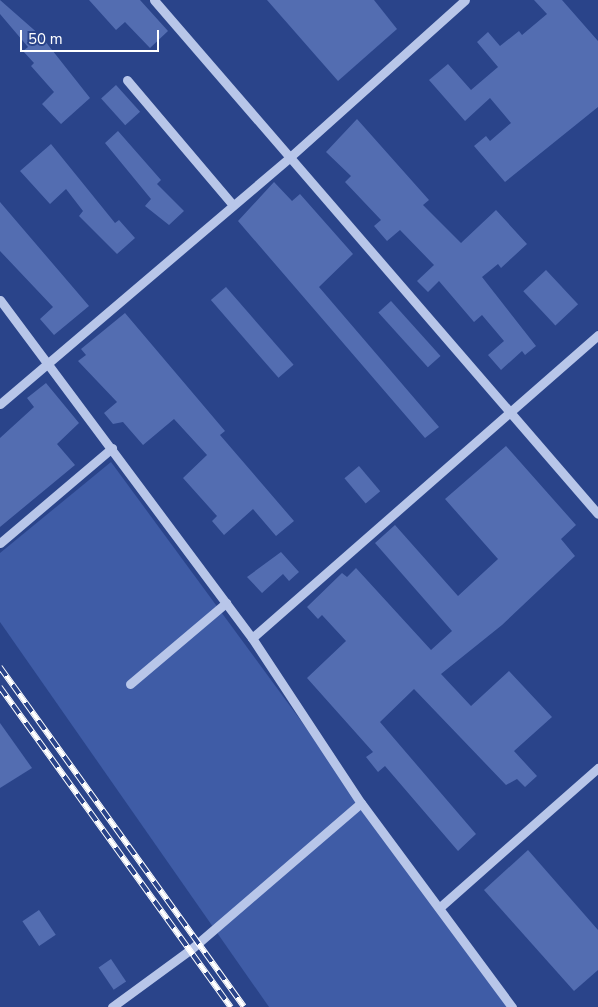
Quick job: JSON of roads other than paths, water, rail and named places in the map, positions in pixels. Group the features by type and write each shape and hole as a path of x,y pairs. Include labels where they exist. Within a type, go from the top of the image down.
{"street":[{"path":"154,0 598,514"},
{"path":"0,404 48,361 290,157 466,0"},
{"path":"127,80 233,205"},
{"path":"0,300 48,361 226,602 252,638 361,803 512,1007"},
{"path":"252,638 598,335"},
{"path":"0,542 112,448"},
{"path":"130,684 226,602"},
{"path":"438,908 598,768"},
{"path":"112,1007 183,955 361,803"}],"railway":[{"path":"0,667 244,1007"},
{"path":"0,687 231,1007"}]}
